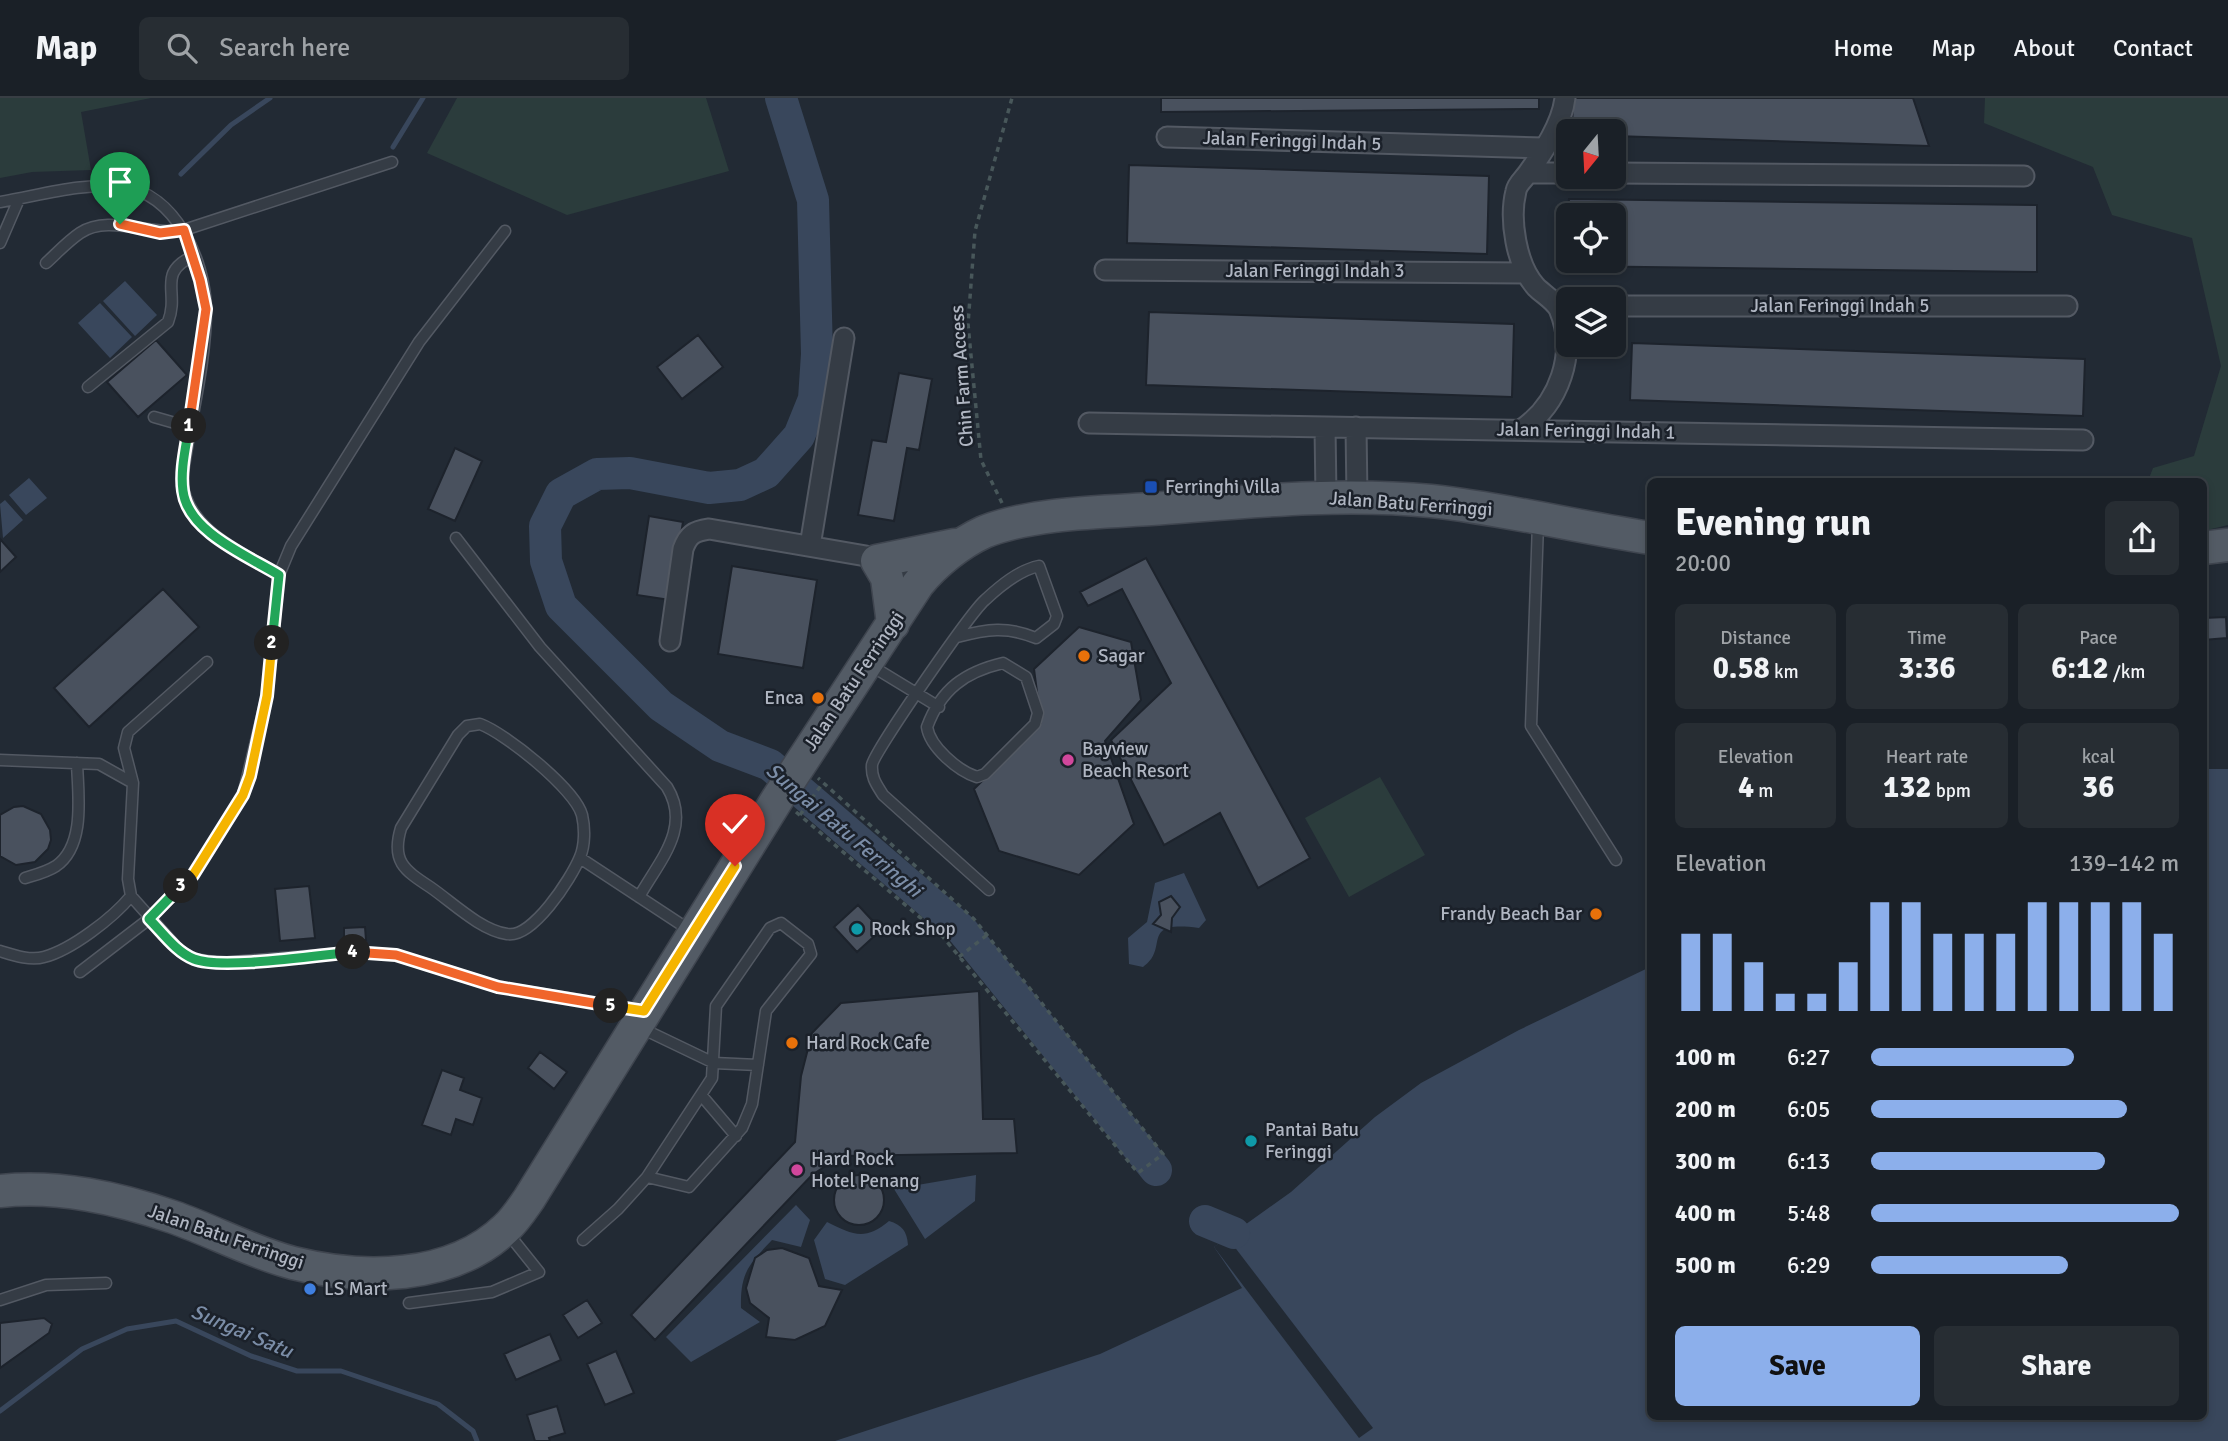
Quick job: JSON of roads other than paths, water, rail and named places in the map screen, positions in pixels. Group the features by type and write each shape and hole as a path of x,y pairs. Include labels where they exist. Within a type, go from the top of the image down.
{"main road":[{"name":"Jalan Batu Ferringgi","path":"0,1191 54,1190 97,1196 174,1218 292,1263 367,1274 401,1273 437,1264 468,1252 505,1229 529,1199 693,932 789,807 811,773 867,663 918,584 929,571 984,532 1012,524 1108,512 1326,496 1431,501 1538,516 1647,537"},
{"path":"892,624 887,578 877,561 931,552 967,542"},
{"path":"2207,548 2228,545"}],"street":[{"path":"1556,301 1535,286 1526,273 1516,236 1515,210 1516,188 1555,128 1565,98"},
{"name":"Jalan Feringgi Indah 5","path":"1167,137 1543,148"},
{"path":"1528,173 1556,173"},
{"path":"1626,173 2024,176"},
{"name":"Jalan Feringgi Indah 3","path":"1105,270 1526,273"},
{"name":"Jalan Feringgi Indah 5","path":"1626,306 2067,306"},
{"path":"810,546 844,338"},
{"path":"1521,430 1547,408 1560,382 1565,357"},
{"name":"Jalan Feringgi Indah 1","path":"1089,423 2083,440"},
{"path":"1325,427 1326,496"},
{"path":"1356,427 1357,497"},
{"path":"670,641 682,549 687,537 697,530 709,529 810,546 877,561 918,584"}],"lane":[{"path":"46,263 81,232 120,224 160,233 184,230 392,162"},
{"path":"0,202 86,188 122,187 161,202 184,230 206,309 182,480 183,495 190,509 210,531 279,575"},
{"path":"0,243 19,199"},
{"path":"80,972 149,919 193,875 246,786 267,696 279,575 291,546 419,342 505,231"},
{"path":"88,387 168,321 172,313 172,273 177,264 193,256"},
{"path":"154,417 189,427"},
{"path":"1538,516 1531,726 1616,860"},
{"path":"456,538 540,647 667,787 675,800 679,815 674,836 639,897"},
{"path":"957,637 989,629 1015,629 1036,638 1054,624 1057,616 1039,566 1025,569 983,601 957,637 879,748 872,764 873,781 883,795 989,890"},
{"path":"207,662 128,732 124,748 133,783 128,879 131,897 180,951 206,962 358,952 396,955 498,987 639,1018 714,1063 758,1065"},
{"path":"867,663 939,707"},
{"path":"1003,663 1026,677 1038,717 985,774 977,777 956,768 929,735 928,723 939,707 952,685 977,669 1003,663"},
{"path":"480,724 492,728 548,774 573,799 581,812 584,826 580,858 539,920 526,932 509,935 492,929 411,874 399,861 396,844 401,828 458,735 467,726 480,724"},
{"path":"0,760 99,764 133,783"},
{"path":"25,878 58,865 75,838 79,803 77,763"},
{"path":"580,858 693,932"},
{"path":"0,951 16,956 42,958 60,950 102,922 131,897"},
{"path":"583,1240 618,1209 647,1177 702,1096 712,1078 716,1006 770,928 781,923 807,944 811,954 766,1011 749,1115 736,1136 689,1187 647,1177"},
{"path":"702,1096 736,1136"},
{"path":"409,1303 492,1292 539,1272 505,1229"},
{"path":"0,1300 46,1285 106,1283"}],"water":[{"path":"125,281 157,315 135,336 103,301"},
{"path":"100,303 132,337 110,358 78,323"},
{"path":"29,478 47,498 26,515 9,495"},
{"path":"5,500 23,520 3,538 0,504"},
{"path":"2207,769 2228,769 2228,1441 835,1441 1100,1354 1242,1288 1214,1247 1291,1192 1375,1117 1421,1083 1519,1030 1647,968 1647,1420 2207,1420"},
{"path":"1184,873 1206,920 1199,928 1168,928 1161,932 1151,960 1143,967 1129,964 1128,938 1147,922 1155,883"},
{"path":"976,1175 975,1201 925,1239 894,1189"},
{"path":"796,1205 810,1220 801,1247 772,1240 744,1277 741,1308 760,1322 691,1362 666,1337"},
{"path":"889,1221 903,1229 908,1245 845,1285 825,1279 814,1240 827,1222 852,1233 866,1234"}],"waterway":[{"path":"181,174 231,125 270,98"},
{"path":"393,147 423,98"},
{"name":"Sungai Batu Ferringhi","path":"781,98 813,200 817,354 814,399 799,436 766,473 740,485 709,488 630,473 597,474 561,494 545,526 546,561 561,606 661,706 720,746 770,765 962,930 1156,1170"},
{"name":"Sungai Batu Ferringhi","path":"1205,1221 1234,1233"},
{"name":"Sungai Satu","path":"0,1411 82,1349 127,1329 176,1321 251,1356 297,1371 341,1371 438,1404 473,1431 477,1441"}],"place":[{"name":"Ferringhi Villa","path":"1151,487"},
{"name":"Sagar","path":"1084,656"},
{"name":"Enca","path":"818,698"},
{"name":"Bayview Beach Resort","path":"1068,760"},
{"name":"Frandy Beach Bar","path":"1596,914"},
{"name":"Rock Shop","path":"857,929"},
{"name":"Hard Rock Cafe","path":"792,1043"},
{"name":"Pantai Batu Feringgi","path":"1251,1141"},
{"name":"Hard Rock Hotel Penang","path":"797,1170"},
{"name":"LS Mart","path":"310,1289"}]}
